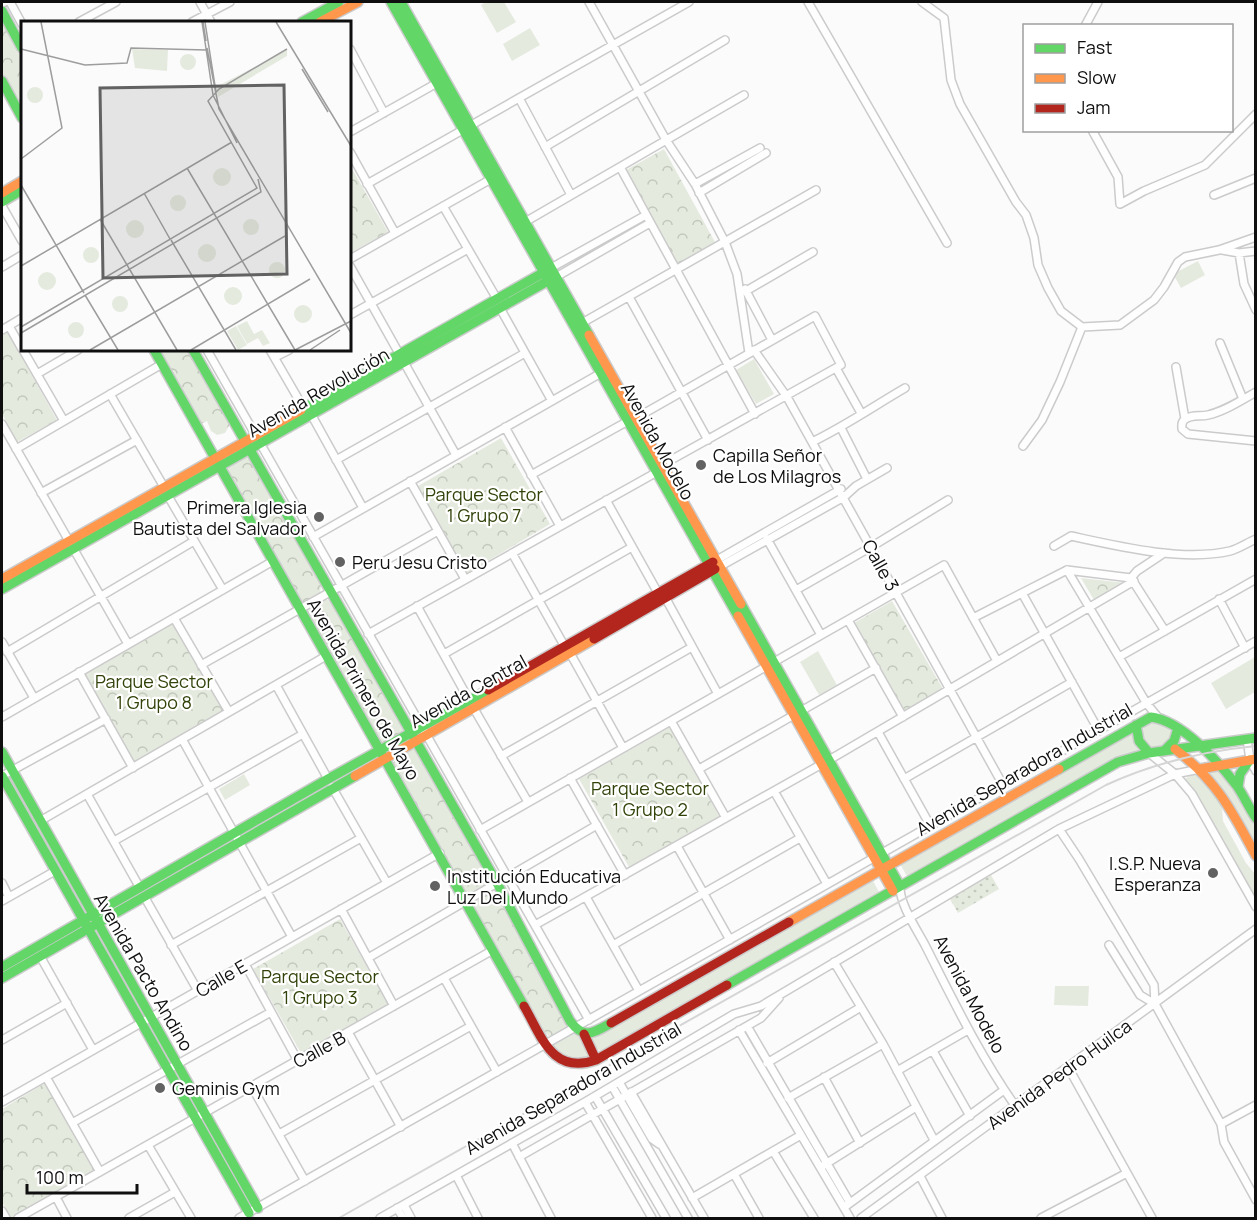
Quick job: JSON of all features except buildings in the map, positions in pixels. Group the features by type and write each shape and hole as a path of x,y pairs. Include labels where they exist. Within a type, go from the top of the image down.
{"street":[{"path":"10,2 21,22"},
{"path":"84,21 116,2"},
{"path":"200,2 210,21"},
{"path":"194,21 230,2"},
{"path":"329,12 339,2"},
{"path":"305,21 358,2"},
{"name":"Avenida Modelo","path":"391,2 437,83 467,127 525,222 601,373 632,420"},
{"name":"Avenida Modelo","path":"401,2 467,127 491,179 582,323 632,420 885,867 968,1030 1016,1107"},
{"path":"588,2 666,140 699,193 725,242 737,274 772,340"},
{"path":"368,184 689,2"},
{"path":"808,2 947,243"},
{"path":"922,2 944,18 951,80 960,104 1016,202 1026,215 1034,238 1038,265 1048,288 1061,311 1082,327 1114,326 1125,322 1154,300 1178,262 1185,257 1219,250 1256,237"},
{"path":"1086,24 1098,2"},
{"path":"2,11 21,46"},
{"path":"545,147 724,40"},
{"path":"351,51 384,113"},
{"path":"351,66 357,63"},
{"path":"2,81 21,116"},
{"path":"351,131 437,83"},
{"path":"525,222 744,95"},
{"path":"519,98 571,195"},
{"path":"1093,132 1118,177 1120,204 1204,165 1256,114"},
{"path":"694,184 763,150 699,193"},
{"path":"351,154 395,233"},
{"path":"620,167 755,414"},
{"path":"1214,195 1256,178"},
{"path":"351,258 491,179"},
{"path":"2,193 21,182"},
{"path":"582,323 816,190"},
{"path":"21,191 2,204 21,239"},
{"path":"443,206 552,401"},
{"name":"Avenida Revolución","path":"550,274 646,215"},
{"name":"Avenida Revolución","path":"2,589 71,546 218,461 311,414 401,358 498,303 650,223"},
{"path":"351,314 468,249"},
{"path":"1219,250 1239,253 1256,250"},
{"path":"746,291 813,252"},
{"path":"1239,253 1244,284 1256,310"},
{"path":"2,267 21,256"},
{"path":"351,268 456,456"},
{"path":"737,274 751,351"},
{"path":"629,297 708,440"},
{"path":"368,634 840,365 815,316 682,393 531,475"},
{"path":"2,330 21,319"},
{"path":"9,326 21,346"},
{"path":"1023,446 1042,420 1082,327"},
{"path":"1220,343 1243,399"},
{"path":"24,351 64,421"},
{"path":"37,374 76,351"},
{"name":"Avenida Primero de Mayo","path":"155,351 547,1044"},
{"name":"Avenida Primero de Mayo","path":"194,351 579,1031"},
{"name":"Avenida Primero de Mayo","path":"208,351 589,1020"},
{"path":"271,351 303,407"},
{"path":"275,357 287,351"},
{"name":"Calle 3","path":"751,351 787,396 1003,785"},
{"path":"336,460 525,353"},
{"name":"Avenida Revolución","path":"258,439 303,407 401,358"},
{"path":"16,449 162,364"},
{"path":"1176,367 1185,419 1182,424 1184,432 1194,436 1256,441"},
{"path":"836,368 861,413"},
{"path":"313,537 601,373"},
{"path":"812,442 841,428 861,413 905,388"},
{"path":"1185,419 1219,412 1256,392"},
{"path":"110,394 222,590"},
{"path":"311,414 363,508"},
{"path":"2,424 128,644"},
{"path":"505,427 560,526"},
{"path":"841,428 867,479"},
{"path":"41,493 136,440"},
{"name":"Avenida Central","path":"2,967 90,922 423,730 887,468"},
{"path":"410,481 465,579"},
{"name":"Avenida Central","path":"714,566 767,539 841,493"},
{"path":"606,500 718,694"},
{"path":"796,590 948,500"},
{"path":"201,665 438,531"},
{"path":"1054,546 1071,536 1110,545 1198,554 1231,551 1256,539"},
{"path":"767,539 821,635"},
{"path":"7,652 194,541"},
{"name":"Avenida Revolución","path":"2,579 71,546"},
{"path":"444,654 632,547"},
{"path":"535,925 826,762 997,662 1133,579 1137,571 1164,552"},
{"path":"512,553 623,748"},
{"path":"2,717 273,561"},
{"path":"480,830 944,565 997,662"},
{"path":"973,618 1067,570 1133,579"},
{"path":"1067,570 1147,704 1157,716"},
{"path":"1133,579 1165,631"},
{"path":"1119,657 1256,579"},
{"path":"1022,593 1099,731"},
{"path":"1219,599 1245,648"},
{"path":"417,606 528,802"},
{"path":"174,618 229,712"},
{"path":"848,620 903,717"},
{"name":"Avenida Separadora Industrial","path":"579,1031 589,1020 1256,641"},
{"path":"2,642 34,698"},
{"path":"501,756 692,647"},
{"path":"40,821 326,656"},
{"path":"699,769 876,668"},
{"path":"79,672 133,768"},
{"path":"904,779 1072,682"},
{"path":"276,685 387,883"},
{"name":"Avenida Separadora Industrial","path":"239,1218 547,1044 579,1031 597,1031 1136,725 1157,716 1178,728 1197,745"},
{"path":"5,774 106,719"},
{"path":"671,721 726,818"},
{"path":"1136,725 1139,741 1149,753 1175,774 1192,794 1256,907"},
{"path":"1163,751 1174,741 1178,728"},
{"path":"878,732 930,825"},
{"path":"114,841 303,734"},
{"path":"182,739 292,937"},
{"path":"1197,745 1251,739 1256,771"},
{"path":"1197,745 1238,787 1256,818"},
{"name":"Avenida Separadora Industrial","path":"547,1044 555,1056 566,1064 578,1065 596,1060 1118,762 1149,753 1197,745"},
{"path":"1175,749 1200,769 1230,810 1256,856"},
{"name":"Avenida Pacto Andino","path":"2,752 5,774 55,871 151,1018 195,1119 249,1213"},
{"path":"1200,769 1218,764 1253,760"},
{"path":"1238,787 1240,774 1253,760"},
{"name":"Avenida Separadora Industrial","path":"380,1218 585,1102 734,1014 761,1006 1059,829 1175,774 1200,769"},
{"name":"Avenida Pacto Andino","path":"5,774 40,821 141,1023 205,1113 258,1208"},
{"path":"570,778 625,875"},
{"path":"774,791 827,885"},
{"path":"87,794 198,991"},
{"path":"368,958 597,825"},
{"path":"1059,829 1080,859 1154,985 1155,1004 1221,1124 1224,1142 1256,1200"},
{"path":"171,945 361,838"},
{"path":"613,945 800,838"},
{"path":"677,846 730,940"},
{"name":"Calle E","path":"2,1102 440,854"},
{"path":"2,901 55,871"},
{"path":"2,883 9,897"},
{"path":"586,897 639,992"},
{"path":"341,909 394,1006"},
{"name":"Avenida Central","path":"2,978 40,956 90,922"},
{"name":"Avenida Pedro Huilca","path":"861,1218 1016,1107 1256,929"},
{"path":"1109,945 1140,995 1155,1004"},
{"name":"Calle B","path":"18,1218 494,950"},
{"path":"40,956 93,1050"},
{"path":"834,962 883,1044 934,1140"},
{"path":"245,964 298,1061"},
{"path":"444,978 497,1072"},
{"name":"Avenida Separadora Industrial","path":"519,1157 761,1018 785,992"},
{"path":"2,1040 67,1003"},
{"path":"767,1063 861,1007"},
{"path":"72,1123 271,1012"},
{"path":"279,1134 471,1026"},
{"path":"747,1026 788,1098 846,1212 934,1140 1004,1090"},
{"path":"739,1030 801,1135 823,1165"},
{"path":"897,1071 968,1030"},
{"name":"Avenida Separadora Industrial","path":"579,1031 596,1060"},
{"path":"348,1032 401,1127"},
{"path":"788,1098 883,1044"},
{"path":"933,1052 970,1116"},
{"path":"1068,1067 1152,1218"},
{"path":"46,1077 100,1172"},
{"path":"824,1077 860,1143"},
{"path":"615,1084 629,1094 704,1218"},
{"path":"615,1084 619,1099 688,1218"},
{"path":"252,1087 305,1181"},
{"path":"595,1096 666,1218"},
{"path":"585,1102 652,1218"},
{"path":"1221,1124 1256,1105"},
{"path":"823,1165 916,1107"},
{"path":"692,1198 801,1135"},
{"path":"512,1143 550,1218"},
{"path":"148,1145 191,1218"},
{"path":"773,1151 814,1218"},
{"path":"1041,1218 1127,1173"},
{"path":"734,1174 759,1218"},
{"path":"456,1175 478,1218"},
{"path":"920,1176 942,1218"},
{"path":"129,1218 176,1192"},
{"path":"56,1197 67,1218"},
{"path":"401,1207 403,1218"},
{"path":"401,1207 411,1218"},
{"path":"2,1211 6,1218"}],"green space":[{"path":"486,2 504,2 516,22 497,33 481,5"},
{"path":"2,22 21,56 21,110 2,76"},
{"path":"530,28 540,45 512,61 503,44"},
{"path":"664,149 716,244 677,265 626,170"},
{"path":"351,167 388,232 351,252"},
{"path":"1198,261 1205,275 1181,288 1173,274"},
{"path":"7,331 57,420 17,442 2,414 2,334"},
{"path":"158,351 188,351 230,424 225,433 217,435 211,431 207,421 201,424"},
{"path":"754,359 774,394 756,404 736,370"},
{"name":"Parque Sector 1 Grupo 7","path":"501,438 550,524 466,574 418,486"},
{"path":"245,457 251,460 321,586 320,594 306,602 299,601 226,469"},
{"path":"1081,578 1125,583 1094,600"},
{"path":"324,599 334,606 403,730 402,733 384,744 379,740 306,612"},
{"path":"892,601 943,689 905,711 854,623"},
{"name":"Parque Sector 1 Grupo 8","path":"173,622 224,712 134,762 84,672"},
{"path":"818,651 837,685 819,695 800,662"},
{"path":"1255,657 1255,692 1226,709 1211,683"},
{"path":"1152,723 1165,726 1173,733 1164,746 1153,750 1145,746 1141,734 1144,727"},
{"name":"Parque Sector 1 Grupo 2","path":"670,727 720,818 630,869 579,779"},
{"path":"1132,732 1134,743 1140,752 908,878 899,862"},
{"path":"413,749 417,751 489,880 488,886 471,895 465,893 392,763"},
{"path":"1223,769 1255,824 1255,850 1210,774"},
{"path":"244,774 250,785 225,800 219,789"},
{"path":"1191,775 1198,775 1212,786 1222,808 1223,821 1246,863 1255,874 1255,899 1185,783 1185,779"},
{"path":"991,875 999,889 958,913 950,899"},
{"path":"872,879 880,894 601,1051 593,1047 594,1036"},
{"path":"491,892 496,894 569,1024 569,1027 552,1038 546,1034 473,909 476,901"},
{"name":"Parque Sector 1 Grupo 3","path":"340,919 388,1004 301,1053 253,969"},
{"path":"1055,986 1089,986 1088,1006 1054,1005"},
{"path":"575,1030 582,1036 593,1059 586,1062 565,1061 549,1045"},
{"path":"45,1083 94,1170 11,1218 2,1202 2,1109"}],"railway":[{"path":"339,1218 1106,785 1142,770 1180,759 1256,746"}],"traffic: fast":[{"path":"304,21 339,2"},
{"path":"391,2 738,616"},
{"path":"401,2 589,335"},
{"path":"2,11 21,46"},
{"path":"2,81 21,116"},
{"path":"2,202 21,191"},
{"path":"301,410 548,270"},
{"path":"2,589 553,278"},
{"path":"155,351 524,1006"},
{"path":"194,351 497,883 570,1021 584,1033 594,1032 611,1023"},
{"path":"741,604 900,886"},
{"path":"2,967 328,779 488,690"},
{"path":"1059,769 1151,717 1175,726 1199,744 1237,786 1256,818"},
{"path":"1136,725 1139,741 1149,753"},
{"path":"1165,750 1174,741 1178,728"},
{"path":"727,985 1118,762 1149,753 1256,738"},
{"path":"2,752 258,1208"},
{"path":"1238,787 1240,774 1250,760"},
{"path":"2,776 249,1213"},
{"path":"2,978 355,776"}],"traffic: slow":[{"path":"322,21 358,2"},
{"path":"2,193 21,182"},
{"path":"589,335 741,604"},
{"path":"2,579 301,410"},
{"path":"738,616 893,891"},
{"path":"355,776 594,639"},
{"path":"1175,749 1213,785 1231,811 1256,856"},
{"path":"1200,769 1256,759"},
{"path":"789,922 1059,769"}],"traffic: jam":[{"path":"488,690 713,562"},
{"path":"594,639 715,569"},
{"path":"611,1023 789,922"},
{"path":"524,1006 550,1050 559,1058 581,1063 596,1060 727,985"},
{"path":"584,1034 596,1060"}],"place":[{"name":"Capilla Señor de Los Milagros","path":"701,465"},
{"name":"Primera Iglesia Bautista del Salvador","path":"319,517"},
{"name":"Peru Jesu Cristo","path":"340,562"},
{"name":"I.S.P. Nueva Esperanza","path":"1213,873"},
{"name":"Institución Educativa Luz Del Mundo","path":"435,886"},
{"name":"Geminis Gym","path":"160,1088"}]}
